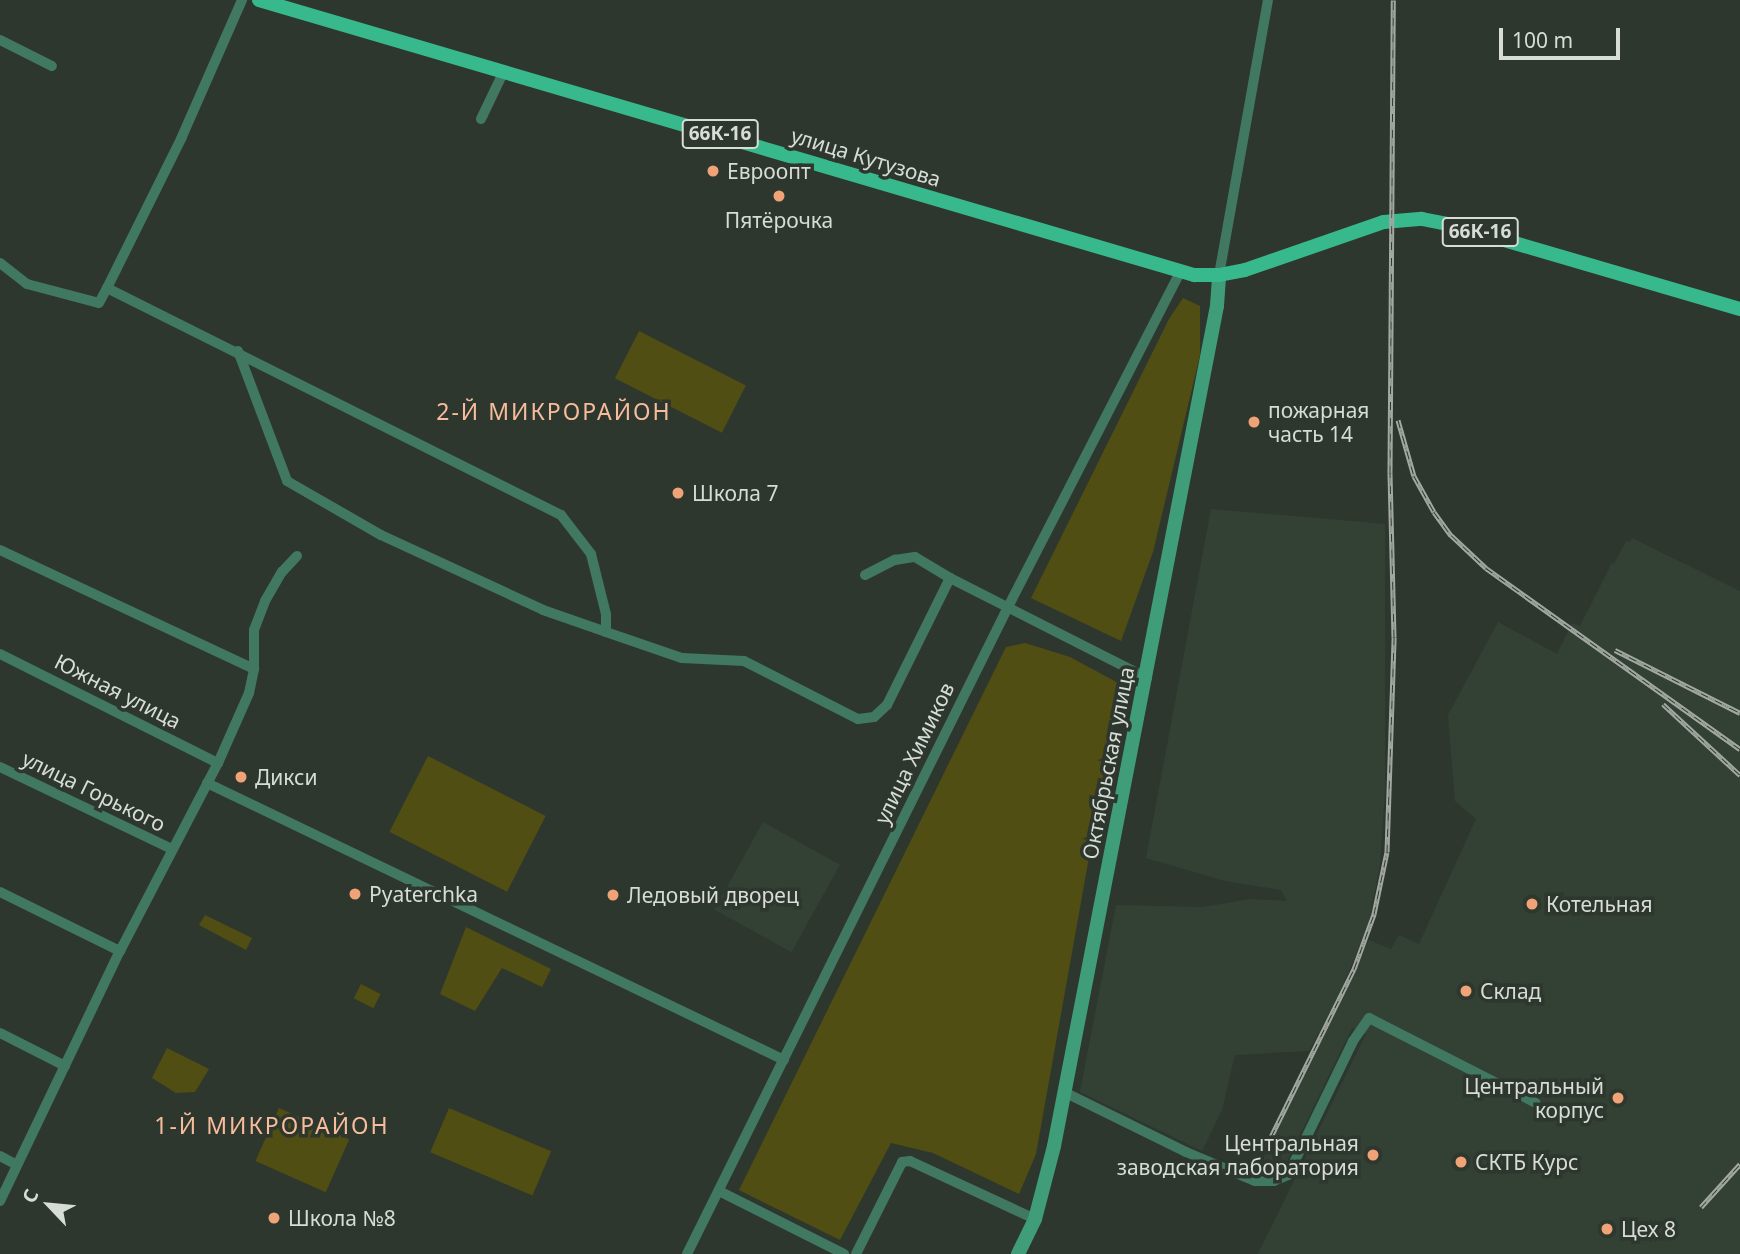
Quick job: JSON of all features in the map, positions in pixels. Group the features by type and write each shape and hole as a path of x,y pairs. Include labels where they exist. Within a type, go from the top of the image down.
{"main road":[{"name":"улица Кутузова","path":"259,0 1180,272"},
{"name":"66К-16","path":"1180,272 1219,275 1275,260 1384,222 1422,219 1461,227 1740,309"},
{"name":"Октябрьская улица","path":"1018,1254 1035,1219 1064,1092 1147,678 1217,306 1219,275"}],"street":[{"path":"0,263 27,284 100,303 181,137 242,0"},
{"path":"1219,275 1268,0"},
{"path":"0,40 52,66"},
{"path":"481,119 504,71"},
{"name":"улица Химиков","path":"687,1254 1008,607 1180,272"},
{"path":"107,288 238,351 561,515 592,554 606,614 606,632"},
{"path":"238,351 287,481 381,535 543,610 682,658 744,661 858,719 874,717 887,705 950,578"},
{"path":"0,550 254,669"},
{"path":"0,1201 120,951 218,763 249,693 254,669 254,630 265,601 282,572 297,556"},
{"path":"865,575 895,560 915,557 950,578 1147,678"},
{"name":"Южная улица","path":"0,654 218,763"},
{"name":"улица Горького","path":"0,766 172,849"},
{"path":"207,783 783,1060"},
{"path":"0,892 120,951"},
{"path":"1064,1092 1186,1152 1255,1181 1275,1181 1288,1175 1353,1041 1369,1018 1536,1103"},
{"path":"0,1032 65,1066"},
{"path":"0,1156 17,1165"},
{"path":"856,1254 902,1162 910,1161 1035,1219"},
{"path":"719,1191 844,1254"}],"shaded area":[{"path":"1183,298 1200,306 1200,355 1153,552 1121,641 1031,598 1169,319"},
{"path":"639,331 746,385 722,433 615,378"},
{"path":"1211,509 1385,524 1385,790 1380,864 1368,927 1339,994 1309,1051 1235,1055 1222,1110 1202,1151 1080,1092 1116,905 1203,907 1251,899 1287,901 1281,890 1225,881 1146,858"},
{"path":"1632,538 1740,591 1740,1254 1258,1254 1366,1034 1352,1028 1281,1174 1261,1163 1369,940 1391,949 1399,935 1419,944 1476,819 1455,801 1448,715 1498,622 1557,654 1572,623 1580,626 1612,563 1614,564 1626,541 1630,542"},
{"path":"1025,643 1070,657 1120,684 1036,1154 1019,1194 933,1153 891,1143 840,1240 739,1190 1006,647"},
{"path":"428,756 546,816 507,892 389,832"},
{"path":"763,822 840,865 791,952 715,909"},
{"path":"205,915 252,938 246,950 199,925"},
{"path":"466,927 551,969 542,987 502,968 475,1011 440,994"},
{"path":"361,984 381,994 373,1008 354,998"},
{"path":"167,1048 209,1069 195,1092 176,1093 152,1078"},
{"path":"279,1108 349,1139 326,1192 255,1161"},
{"path":"449,1108 551,1151 532,1196 430,1152"}],"railway":[{"path":"1264,1151 1354,969 1374,914 1387,852 1394,637 1390,473 1393,0"},
{"path":"1398,420 1414,476 1434,512 1451,535 1486,568 1740,749"},
{"path":"1615,650 1740,713"},
{"path":"1663,704 1740,775"},
{"path":"1701,1207 1740,1164"}],"place":[{"name":"Евроопт","path":"713,171"},
{"name":"Пятёрочка","path":"779,196"},
{"name":"пожарная часть 14","path":"1254,422"},
{"name":"Школа 7","path":"678,493"},
{"name":"Дикси","path":"241,777"},
{"name":"Pyaterchka","path":"355,894"},
{"name":"Ледовый дворец","path":"613,895"},
{"name":"Котельная","path":"1532,904"},
{"name":"Склад","path":"1466,991"},
{"name":"Центральный корпус","path":"1618,1098"},
{"name":"Центральная заводская лаборатория","path":"1373,1155"},
{"name":"СКТБ Курс","path":"1461,1162"},
{"name":"Школа №8","path":"274,1218"},
{"name":"Цех 8","path":"1607,1229"}],"district":[{"name":"2-Й МИКРОРАЙОН","path":"554,411"},
{"name":"1-Й МИКРОРАЙОН","path":"272,1125"}]}
